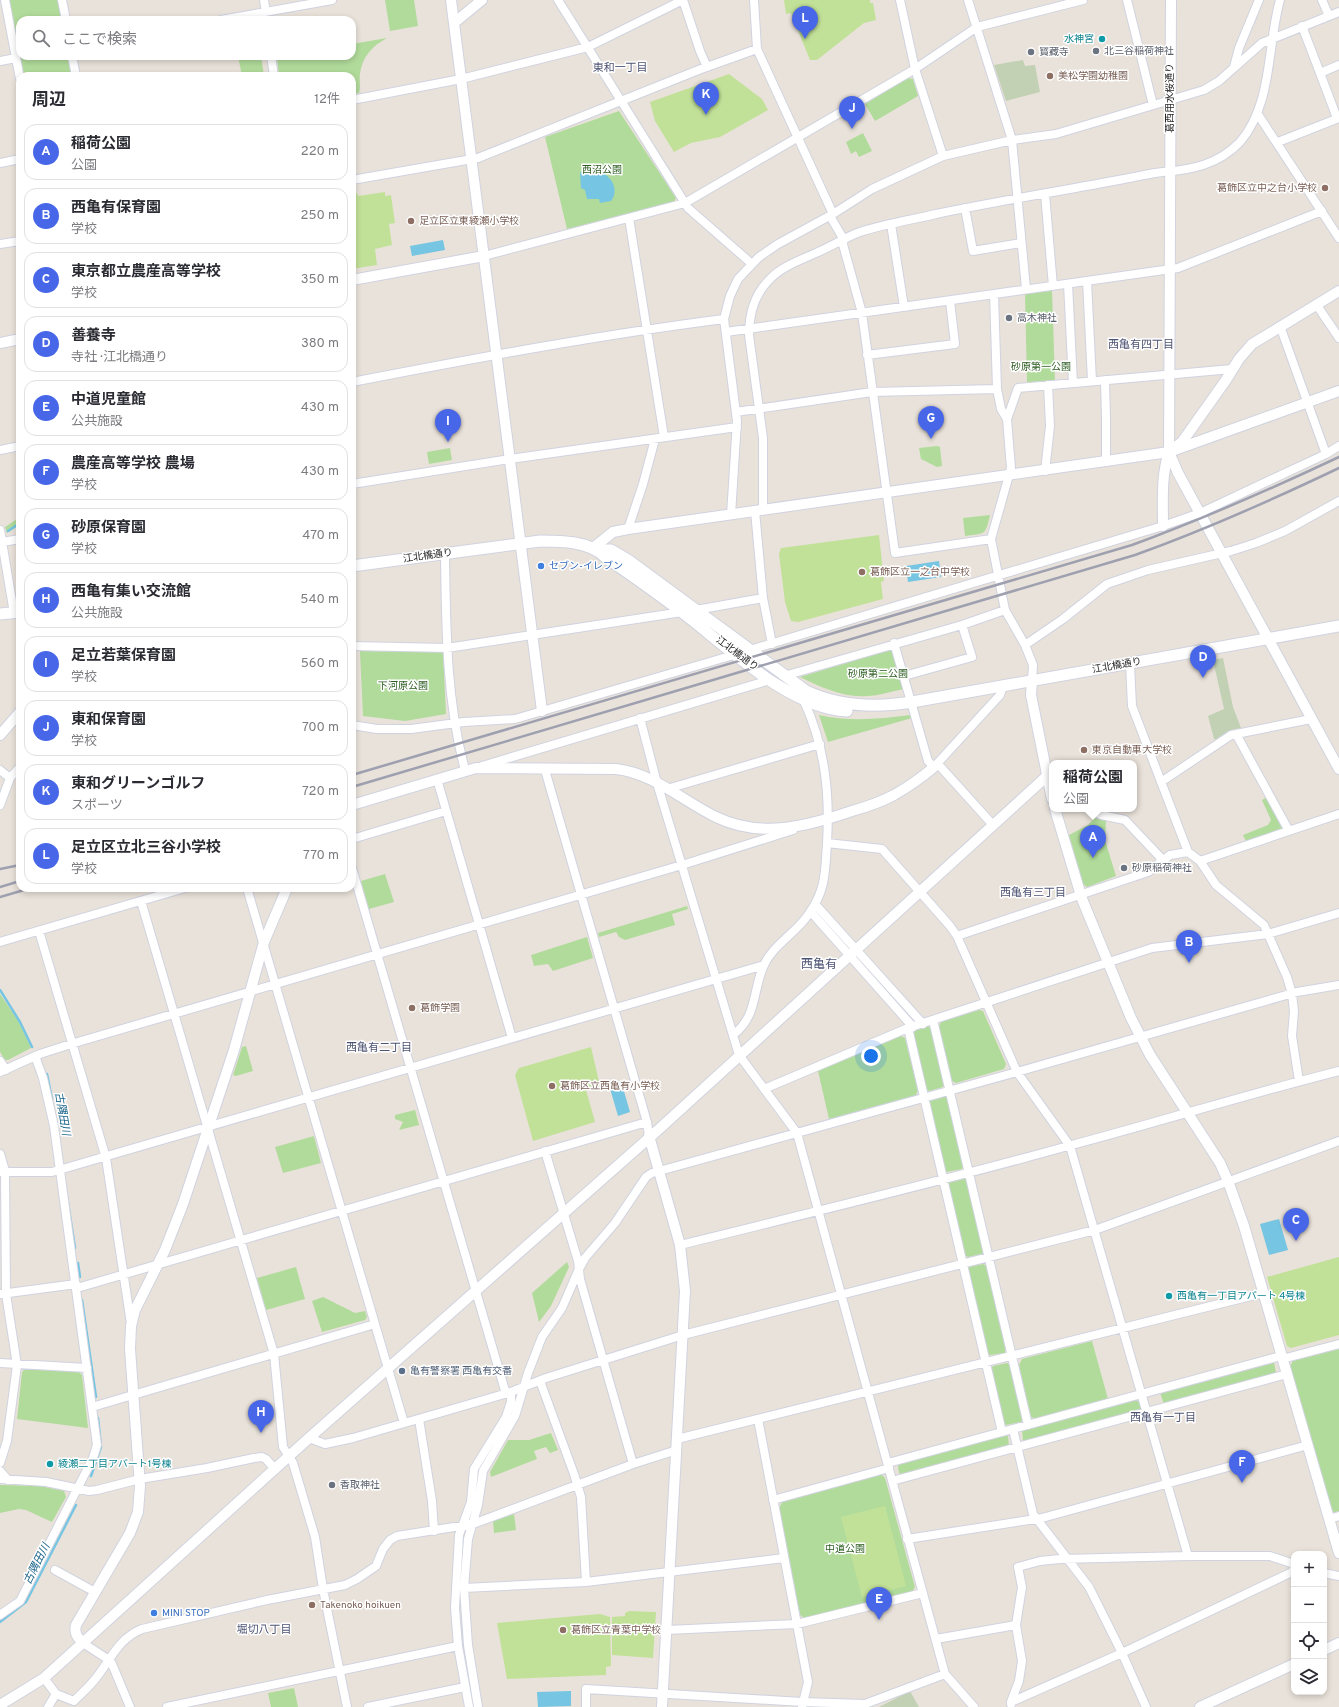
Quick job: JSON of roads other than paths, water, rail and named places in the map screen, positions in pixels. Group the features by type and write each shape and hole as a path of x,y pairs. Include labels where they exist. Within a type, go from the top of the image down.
{"main road":[{"name":"江北橋通り","path":"356,565 520,543 553,541 596,549 612,550 628,560 806,691 836,703 851,705 894,705"},
{"name":"江北橋通り","path":"596,549 682,612 770,680 804,701 827,709 859,712 1339,626"},
{"path":"0,614 16,612"}],"street":[{"path":"0,61 16,58 5,0"},
{"path":"62,0 65,16"},
{"path":"264,0 266,16 332,0"},
{"path":"451,0 542,711"},
{"path":"454,23 482,0"},
{"path":"558,0 688,208 752,264"},
{"path":"356,99 461,79 588,47 683,0 707,67"},
{"path":"754,0 757,49 843,241 862,313 895,553 992,539"},
{"path":"900,0 915,69 943,156"},
{"path":"968,0 1012,140 1026,289"},
{"path":"356,279 484,256 685,203 915,69 977,27 1083,0"},
{"path":"1127,0 1153,105"},
{"name":"葛西用水桜通り","path":"1169,452 1171,0"},
{"path":"1234,67 1239,48 1259,0"},
{"path":"772,644 763,598 759,511 764,438 749,329 750,315 756,299 773,276 796,262 859,233 891,224 1018,198 1170,172 1192,170 1215,161 1240,142 1257,113 1263,91 1280,0"},
{"path":"1322,0 1329,16"},
{"path":"731,515 737,427 724,318 738,279 752,264 778,244 831,215 872,189 943,156 1012,140 1056,134 1204,90 1219,81 1262,44 1273,38 1339,12"},
{"path":"1278,142 1338,118 1302,26"},
{"path":"356,179 478,158 707,67 757,49"},
{"path":"16,60 19,72"},
{"path":"73,60 75,72"},
{"path":"272,60 274,72"},
{"path":"1320,73 1339,65"},
{"path":"1257,113 1278,142 1339,238"},
{"path":"0,163 16,160"},
{"path":"1045,194 1053,286"},
{"path":"965,208 973,251 1021,243"},
{"path":"726,332 1169,270 1178,268 1322,211"},
{"path":"628,529 660,438 648,329 629,218"},
{"path":"891,224 904,307"},
{"path":"0,244 16,242"},
{"path":"1087,281 1092,381"},
{"path":"1068,284 1073,383"},
{"path":"1163,526 1163,478 1164,467 1169,452 1182,442 1226,380 1232,369 1252,344 1339,291"},
{"path":"994,294 997,389 1001,410 1007,419"},
{"path":"867,355 955,344 950,301"},
{"path":"1316,304 1339,338"},
{"path":"356,381 496,354 724,318"},
{"path":"1280,326 1326,454"},
{"path":"0,343 16,340"},
{"path":"0,1705 44,1678 83,1644 289,1455 564,1213 993,825 1049,783 1031,695 1033,665 1026,646 1005,610 997,577 992,539 1011,468 1007,419 1018,388 1232,369"},
{"path":"1105,380 1106,462"},
{"path":"1045,471 1050,426 1048,385"},
{"path":"736,412 872,392 997,389"},
{"path":"596,549 613,532 628,529 1045,471 1169,452 1339,391"},
{"path":"356,483 510,459 737,427"},
{"path":"750,650 1163,526 1200,513 1326,454 1339,446"},
{"path":"0,450 16,447"},
{"path":"1169,452 1172,463 1339,769"},
{"path":"1026,646 1107,584 1148,570 1256,543 1285,531 1339,503"},
{"path":"0,530 16,607"},
{"path":"2,542 16,540"},
{"path":"445,554 447,648 457,739 465,770"},
{"path":"696,610 763,598"},
{"path":"784,676 894,643 962,625 1005,610"},
{"path":"356,646 447,648 682,612"},
{"path":"904,676 972,657 962,625"},
{"path":"894,643 928,761 936,766 993,825"},
{"path":"356,725 394,729 515,719 737,654"},
{"path":"1130,664 1132,706 1188,852 1200,861 1216,885 1264,924 1287,977 1292,994 1294,1012 1292,1036 1299,1081"},
{"path":"356,803 770,680"},
{"path":"0,1061 3,1071 35,1056 72,1044 682,865 828,819 893,796 936,766 1000,695 1003,686"},
{"path":"733,1035 742,1028 752,1010 764,965 813,908 822,892 825,873 828,819 825,770 820,744 804,701"},
{"path":"0,735 16,717"},
{"path":"640,718 657,783 739,1055 797,1133 945,1674 974,1707"},
{"path":"1161,782 1231,735 1311,719"},
{"path":"1236,734 1289,831"},
{"path":"667,789 820,744"},
{"path":"476,768 625,770 640,774 716,817 740,826 767,828 804,826"},
{"path":"0,770 10,778"},
{"path":"544,770 647,1122 649,1136 680,1245 686,1291 662,1707"},
{"path":"0,805 10,778 16,772"},
{"path":"437,779 512,1038"},
{"path":"356,838 446,811"},
{"path":"1056,812 1080,894 1139,1036 1220,1163 1228,1181 1308,1445 1334,1518 1339,1553"},
{"path":"1096,812 1101,815 1125,820 1160,860"},
{"path":"1200,861 1339,814"},
{"path":"827,843 882,849 957,936 1016,1072 1070,1146 1188,1556"},
{"path":"957,936 1148,872 1160,860 1170,855 1188,852"},
{"path":"356,882 475,1291 511,1402 506,1417 474,1469 472,1502 459,1535 454,1608 458,1646 469,1707"},
{"path":"0,942 171,892"},
{"path":"248,892 404,1423"},
{"path":"131,1326 138,1301 165,1250 183,1204 234,1050 264,942 285,892"},
{"path":"141,901 274,1354 283,1446 293,1463 315,1536 323,1590 347,1707"},
{"path":"813,908 853,952 923,1024"},
{"path":"764,1089 933,1020 1152,948 1268,934 1339,913"},
{"path":"39,931 106,1158 122,1275 131,1326 130,1349 140,1479 140,1499 135,1522 76,1625 75,1631 77,1637 83,1644 109,1660 130,1707"},
{"path":"853,952 911,1028 924,1098 1002,1432"},
{"path":"2,1172 52,1172 106,1158 764,965"},
{"path":"478,1707 468,1645 464,1588 468,1539 478,1505 483,1471 515,1416 528,1373 542,1337 562,1308 585,1258 615,1223 646,1177 659,1171 924,1098 1139,1036 1292,994 1339,985"},
{"path":"933,1020 1028,1425"},
{"path":"0,1615 20,1601 78,1488 96,1451 97,1445 54,1126 44,1078 35,1056"},
{"path":"680,1245 943,1178 970,1173 1070,1146 1188,1111 1339,1071"},
{"path":"3,1294 76,1286 122,1275 647,1122"},
{"path":"309,1438 325,1444 353,1438 508,1393 603,1360 683,1335 1095,1230 1339,1141"},
{"path":"545,1151 564,1213 580,1279 633,1464"},
{"path":"0,1154 2,1172 3,1294 17,1364 7,1441 0,1463"},
{"path":"677,1440 1263,1293"},
{"path":"92,1407 375,1324"},
{"path":"773,1500 1002,1432 1282,1357 1339,1344"},
{"path":"0,1363 87,1368"},
{"path":"892,1481 1287,1374"},
{"path":"540,1381 578,1486 581,1503 586,1582"},
{"path":"419,1419 432,1501 434,1531"},
{"path":"758,1419 808,1682 802,1704"},
{"path":"1013,1429 1033,1514 1089,1587 1122,1653 1146,1707"},
{"path":"907,1539 1036,1519 1308,1445"},
{"path":"44,1678 56,1694 74,1701 95,1679 119,1644 131,1633 142,1628 345,1585 376,1566 383,1549 390,1540 397,1536 462,1527 472,1524 578,1486 633,1464 677,1450"},
{"path":"0,1470 4,1480 46,1482 97,1490 140,1479 262,1457 266,1459 275,1469"},
{"path":"1011,1704 1019,1681 1022,1661 1016,1625 1022,1587 1018,1567 1040,1561 1188,1556 1270,1556 1291,1563"},
{"path":"464,1588 586,1582 784,1558"},
{"path":"54,1570 95,1592"},
{"path":"1011,1704 1291,1572"},
{"path":"1327,1574 1339,1576"},
{"path":"667,1630 797,1624 923,1593"},
{"path":"936,1639 1016,1625"},
{"path":"1327,1649 1339,1643"},
{"path":"167,1707 458,1646"},
{"path":"1200,1707 1291,1665"},
{"path":"586,1707 586,1689 802,1704 865,1704 945,1674"},
{"path":"368,1707 465,1687"},
{"path":"48,1707 56,1694"}],"water":[{"path":"582,171 598,171 610,179 613,183 615,192 611,201 600,203 599,199 587,199 585,190 581,188 580,173"},
{"path":"443,240 445,250 412,256 410,246"},
{"path":"939,561 941,577 908,582 906,566"},
{"path":"621,1081 630,1112 618,1116 609,1085"},
{"path":"1279,1219 1288,1250 1269,1255 1260,1224"},
{"path":"571,1691 571,1706 538,1707 537,1692"}],"waterway":[{"path":"8,531 16,526"},
{"name":"古隅田川","path":"0,990 20,1022 32,1047"},
{"name":"古隅田川","path":"47,1074 52,1099"},
{"name":"古隅田川","path":"67,1197 75,1248"},
{"name":"古隅田川","path":"78,1263 80,1277"},
{"name":"古隅田川","path":"82,1300 96,1397"},
{"name":"古隅田川","path":"91,1476 101,1447 98,1418"},
{"name":"古隅田川","path":"0,1622 26,1602 76,1505"}],"railway":[{"path":"356,774 1132,545 1237,503 1339,457"},
{"path":"356,786 1135,555 1238,514 1339,468"},
{"path":"0,869 16,866"},
{"path":"0,887 16,882"},
{"path":"0,897 17,892"}],"place":[{"name":"足立区立北三谷小学校","path":"805,39"},
{"name":"水神宮","path":"1102,39"},
{"name":"北三谷稲荷神社","path":"1096,51"},
{"name":"寳藏寺","path":"1031,52"},
{"name":"美松学園幼稚園","path":"1050,76"},
{"name":"東和グリーンゴルフ","path":"706,115"},
{"name":"東和保育園","path":"852,129"},
{"name":"葛飾区立中之台小学校","path":"1325,188"},
{"name":"足立区立東綾瀬小学校","path":"411,221"},
{"name":"高木神社","path":"1009,318"},
{"name":"砂原保育園","path":"931,439"},
{"name":"足立若葉保育園","path":"448,442"},
{"name":"セブン-イレブン","path":"541,566"},
{"name":"葛飾区立一之台中学校","path":"862,572"},
{"name":"善養寺","path":"1203,678"},
{"name":"東京自動車大学校","path":"1084,750"},
{"name":"稲荷公園","path":"1093,858"},
{"name":"砂原稲荷神社","path":"1124,868"},
{"name":"西亀有保育園","path":"1189,963"},
{"name":"葛飾学園","path":"412,1008"},
{"name":"葛飾区立西亀有小学校","path":"552,1086"},
{"name":"東京都立農産高等学校","path":"1296,1241"},
{"name":"西亀有一丁目アパート 4号棟","path":"1169,1296"},
{"name":"亀有警察署 西亀有交番","path":"402,1371"},
{"name":"西亀有集い交流館","path":"261,1433"},
{"name":"綾瀬二丁目アパート1号棟","path":"50,1464"},
{"name":"農産高等学校 農場","path":"1242,1483"},
{"name":"香取神社","path":"332,1485"},
{"name":"Takenoko hoikuen","path":"312,1605"},
{"name":"MINI STOP","path":"154,1613"},
{"name":"中道児童館","path":"879,1620"},
{"name":"葛飾区立青葉中学校","path":"563,1630"}],"district":[{"name":"東和一丁目","path":"620,68"},
{"name":"西亀有四丁目","path":"1141,345"},
{"name":"西亀有三丁目","path":"1033,893"},
{"name":"西亀有","path":"819,965"},
{"name":"西亀有二丁目","path":"379,1048"},
{"name":"西亀有一丁目","path":"1163,1418"},
{"name":"堀切八丁目","path":"264,1630"}],"park label":[{"name":"西沼公園","path":"602,170"},
{"name":"砂原第一公園","path":"1041,367"},
{"name":"砂原第二公園","path":"878,674"},
{"name":"下河原公園","path":"403,686"},
{"name":"中道公園","path":"845,1549"}]}
